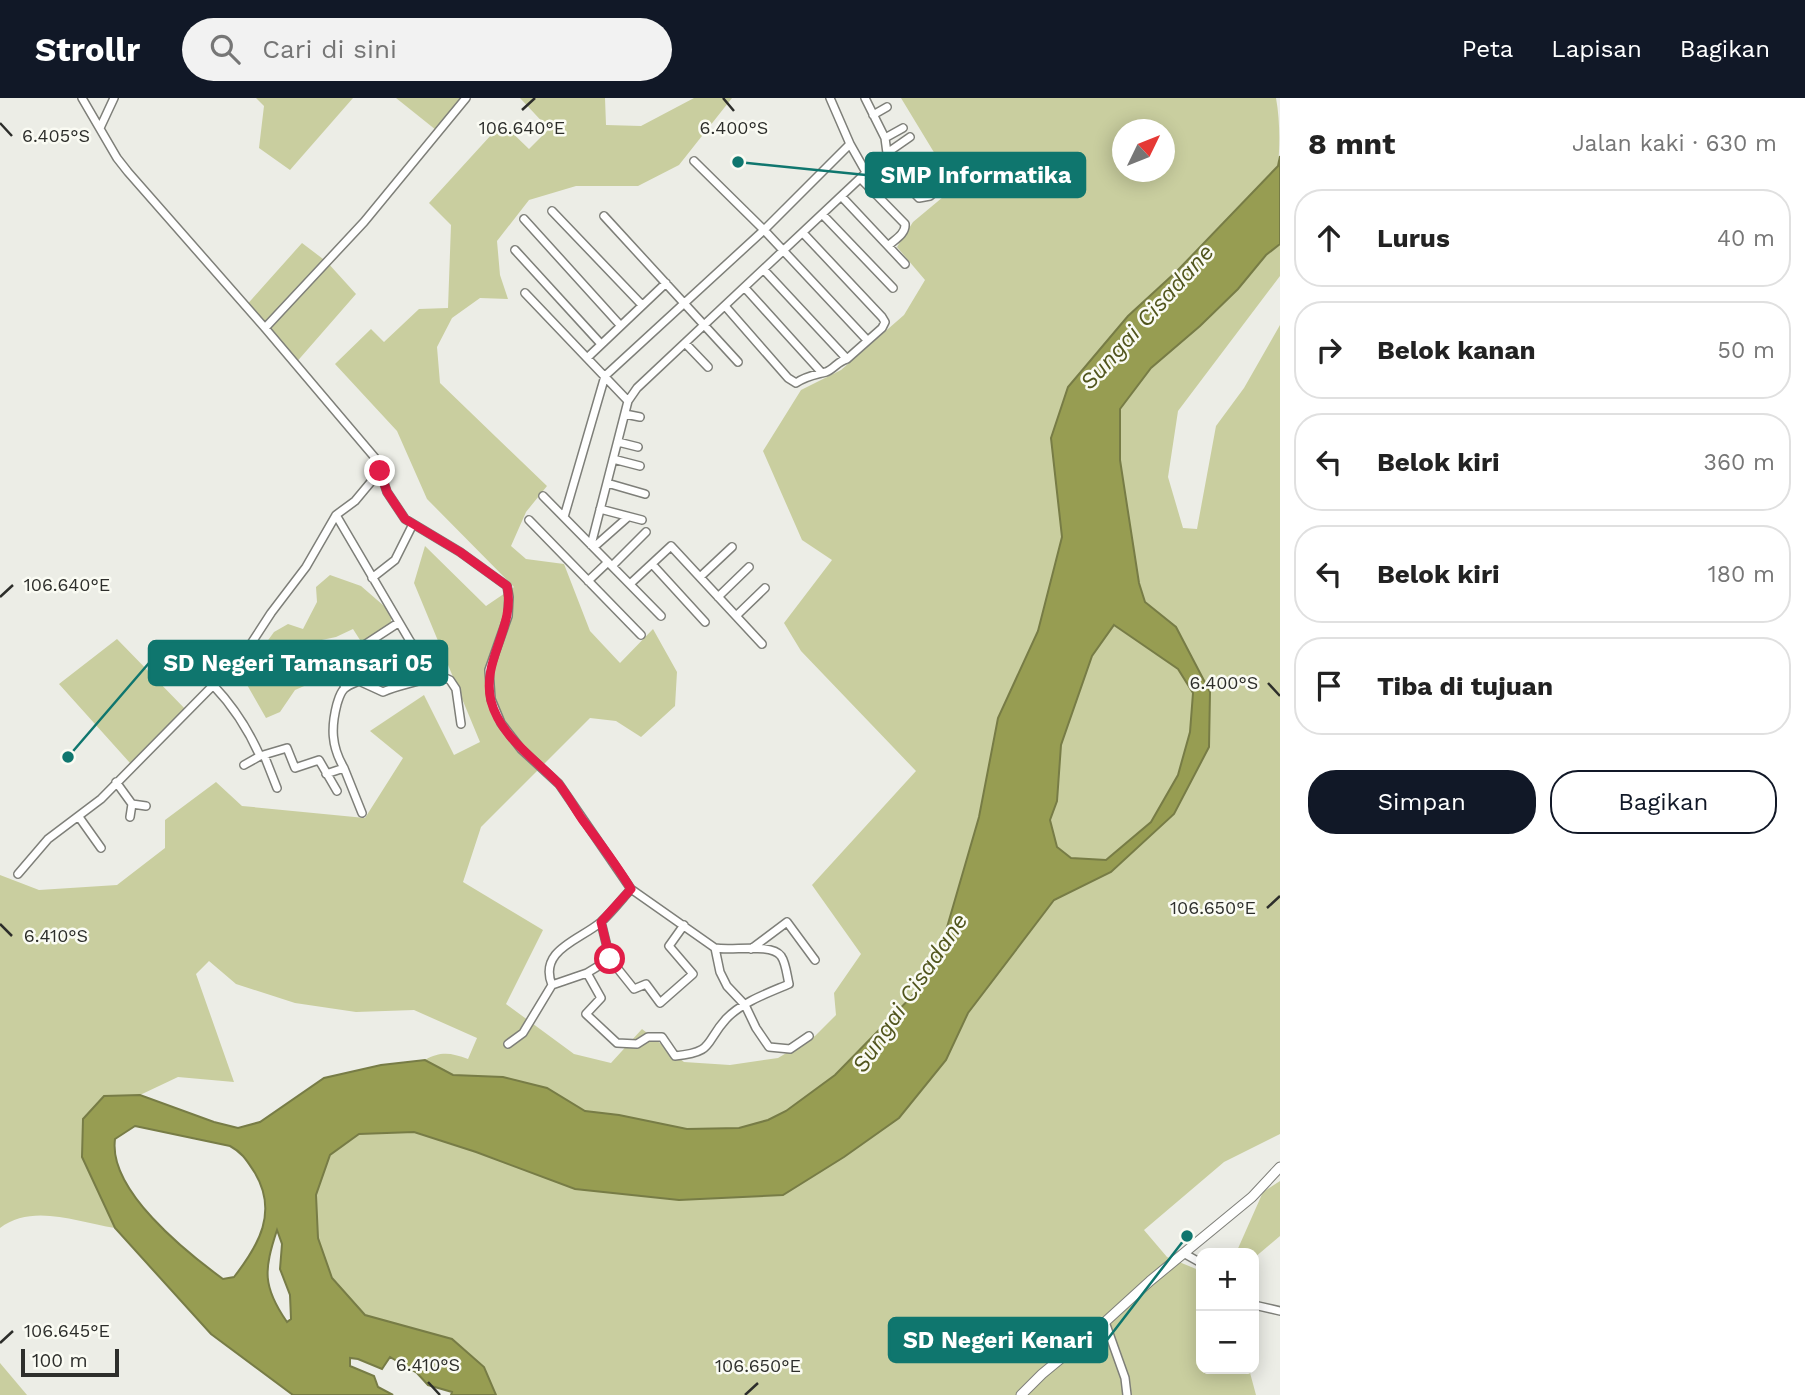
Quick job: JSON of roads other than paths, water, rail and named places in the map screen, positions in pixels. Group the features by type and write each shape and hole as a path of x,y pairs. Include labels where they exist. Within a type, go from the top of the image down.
{"street":[{"path":"82,98 128,172 376,459 387,492 405,519 460,552 507,586 508,616 489,670 491,699 495,712 521,748 559,785 631,889 715,948 730,951 769,949 779,954 783,958 789,984 745,1005 726,1019 707,1048 690,1055 676,1056 662,1037 648,1037 637,1044 617,1043 609,1036 586,1014 601,998 587,973"},
{"path":"100,128 114,98"},
{"path":"265,328 364,222 466,98"},
{"path":"830,98 864,177 905,224 901,234 888,246"},
{"path":"865,98 884,138 885,156 901,179 919,198 930,196 940,187"},
{"path":"873,115 887,107"},
{"path":"884,138 903,128"},
{"path":"592,546 628,401 637,388 885,156 910,137"},
{"path":"564,517 605,376 764,230 850,144"},
{"path":"694,161 764,230 867,340"},
{"path":"901,179 919,162"},
{"path":"842,197 905,264"},
{"path":"552,211 642,305"},
{"path":"823,215 893,288"},
{"path":"604,216 738,362"},
{"path":"524,219 621,326"},
{"path":"724,306 796,383 810,375 829,371 882,328 882,317 803,233"},
{"path":"515,250 601,344"},
{"path":"764,270 847,359"},
{"path":"587,358 666,284"},
{"path":"745,288 822,373"},
{"path":"525,293 628,401"},
{"path":"685,343 708,367"},
{"path":"625,414 640,418"},
{"path":"618,442 638,447"},
{"path":"613,459 640,466"},
{"path":"18,874 48,839 79,817 116,782 244,653 306,567 335,515 355,501 380,471"},
{"path":"607,483 645,494"},
{"path":"543,496 661,616"},
{"path":"600,509 642,520"},
{"path":"335,515 398,623 436,674 450,680 456,689 461,724"},
{"path":"592,546 628,517"},
{"path":"529,520 641,635"},
{"path":"372,578 395,560 414,524"},
{"path":"588,581 646,532"},
{"path":"630,584 671,546 762,644"},
{"path":"700,577 732,547"},
{"path":"652,564 705,622"},
{"path":"718,597 749,567"},
{"path":"736,616 765,588"},
{"path":"323,663 346,657 398,623"},
{"path":"366,646 398,685"},
{"path":"345,687 340,675 351,667 346,657"},
{"path":"362,813 337,756 332,736 332,721 341,692 345,687 359,681 383,692 398,685 422,682 436,674"},
{"path":"213,685 230,702 247,726 277,788"},
{"path":"244,765 287,748 295,768 319,760 337,791"},
{"path":"326,774 344,768"},
{"path":"116,782 121,793 132,804 146,806"},
{"path":"130,817 132,804"},
{"path":"79,817 102,848"},
{"path":"552,985 548,975 551,962 561,948 601,922 631,889"},
{"path":"601,922 610,959 634,989 646,984 660,1003 693,974 669,946 684,925"},
{"path":"751,949 787,922 815,960"},
{"path":"715,948 719,972 727,986 745,1005 769,1047 790,1049 808,1036"},
{"path":"508,1044 523,1033 552,985 587,973 610,959"},
{"path":"1021,1395 1150,1281 1252,1197 1280,1167"},
{"path":"1185,1254 1196,1260"},
{"path":"1259,1306 1280,1311"},
{"path":"1105,1322 1125,1378 1127,1395"}],"water":[{"name":"Sungai Cisadane","path":"1280,156 1280,244 1266,255 1238,289 1200,326 1151,368 1120,409 1120,460 1139,583 1145,602 1176,627 1210,692 1209,747 1174,814 1111,872 1054,900 968,1013 946,1060 899,1118 783,1195 679,1200 575,1189 414,1132 359,1134 330,1155 316,1195 318,1238 332,1278 365,1315 452,1339 484,1367 496,1395 451,1395 452,1392 428,1385 417,1373 390,1357 382,1369 350,1358 350,1366 374,1376 378,1387 393,1395 293,1395 211,1334 115,1228 82,1157 83,1119 104,1096 140,1095 238,1128 260,1122 324,1078 381,1065 425,1060 453,1075 503,1077 547,1088 585,1111 687,1129 739,1128 768,1120 786,1111 835,1075 923,985 943,941 979,817 998,718 1038,631 1062,537 1051,438 1068,387 1128,316 1177,271 1278,166","holes":["1114,625 1178,669 1193,693 1190,732 1178,775 1151,822 1106,860 1071,858 1057,847 1050,820 1057,801 1061,745 1092,656","135,1126 230,1146 238,1151 262,1187 265,1215 258,1240 234,1277 223,1279 152,1218 124,1179 116,1159 115,1139","277,1230 282,1244 280,1269 290,1295 291,1319 287,1322 269,1288 270,1256"]}],"place":[{"name":"SMP Informatika","path":"738,162"},
{"name":"SD Negeri Tamansari 05","path":"68,757"},
{"name":"SD Negeri Kenari","path":"1187,1236"}]}
